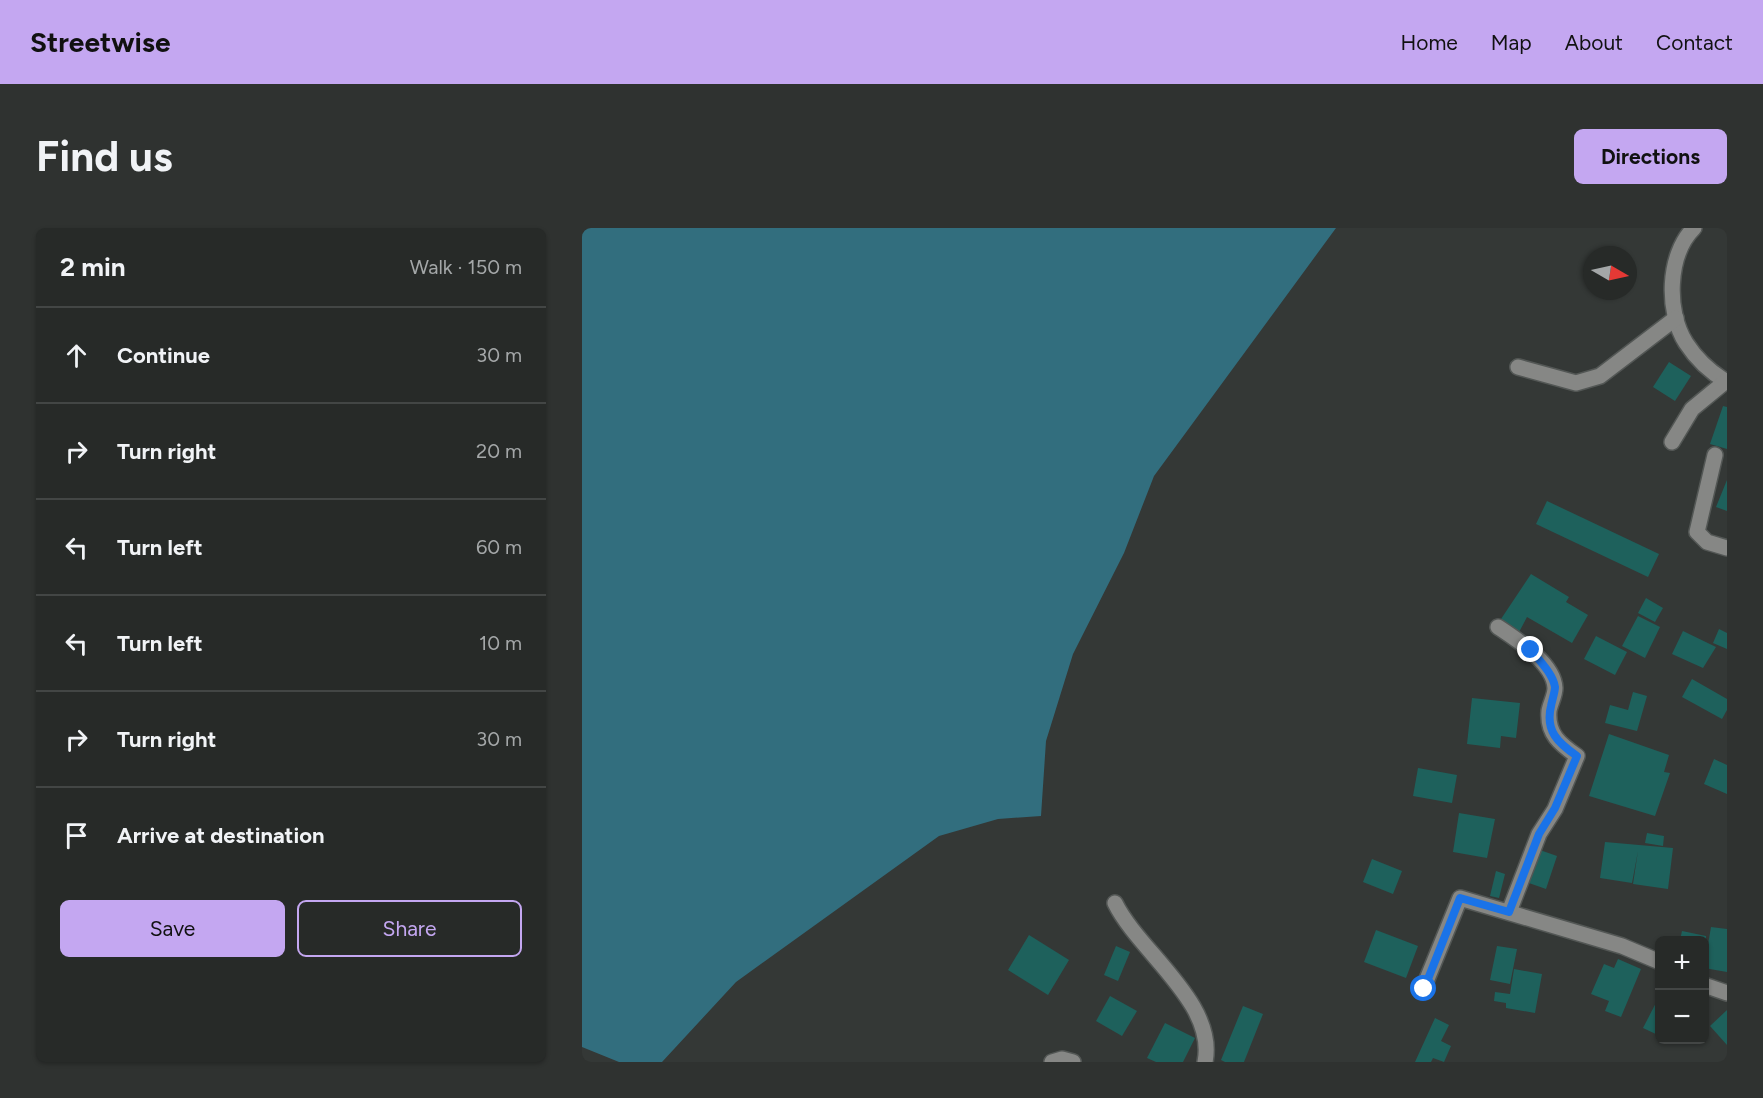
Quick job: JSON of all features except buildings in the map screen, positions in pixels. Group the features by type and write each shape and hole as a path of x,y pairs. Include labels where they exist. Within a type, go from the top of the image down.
{"street":[{"path":"1672,442 1692,409 1726,382 1702,364 1685,342 1676,318 1672,289 1676,261 1694,228"},
{"path":"1518,367 1576,383 1600,376 1676,318"},
{"path":"1715,454 1697,532 1707,542 1727,548"},
{"path":"1498,627 1531,650 1546,669 1555,687 1549,711 1550,729 1559,744 1577,756 1555,808 1539,834 1509,912"},
{"path":"1424,989 1460,898 1622,946 1655,960"},
{"path":"1115,903 1124,921 1164,966 1193,1008 1205,1031 1208,1047 1205,1062"},
{"path":"1709,987 1727,993"},
{"path":"1052,1062 1062,1059 1073,1062"}],"water":[{"path":"582,228 1336,228 1154,476 1124,553 1073,654 1046,741 1041,816 998,819 939,836 736,982 662,1062 619,1062 582,1047"}],"route":[{"path":"1424,989 1460,898 1509,912 1539,834 1555,808 1577,756 1559,744 1550,729 1549,711 1555,687 1546,669 1531,650"}]}
